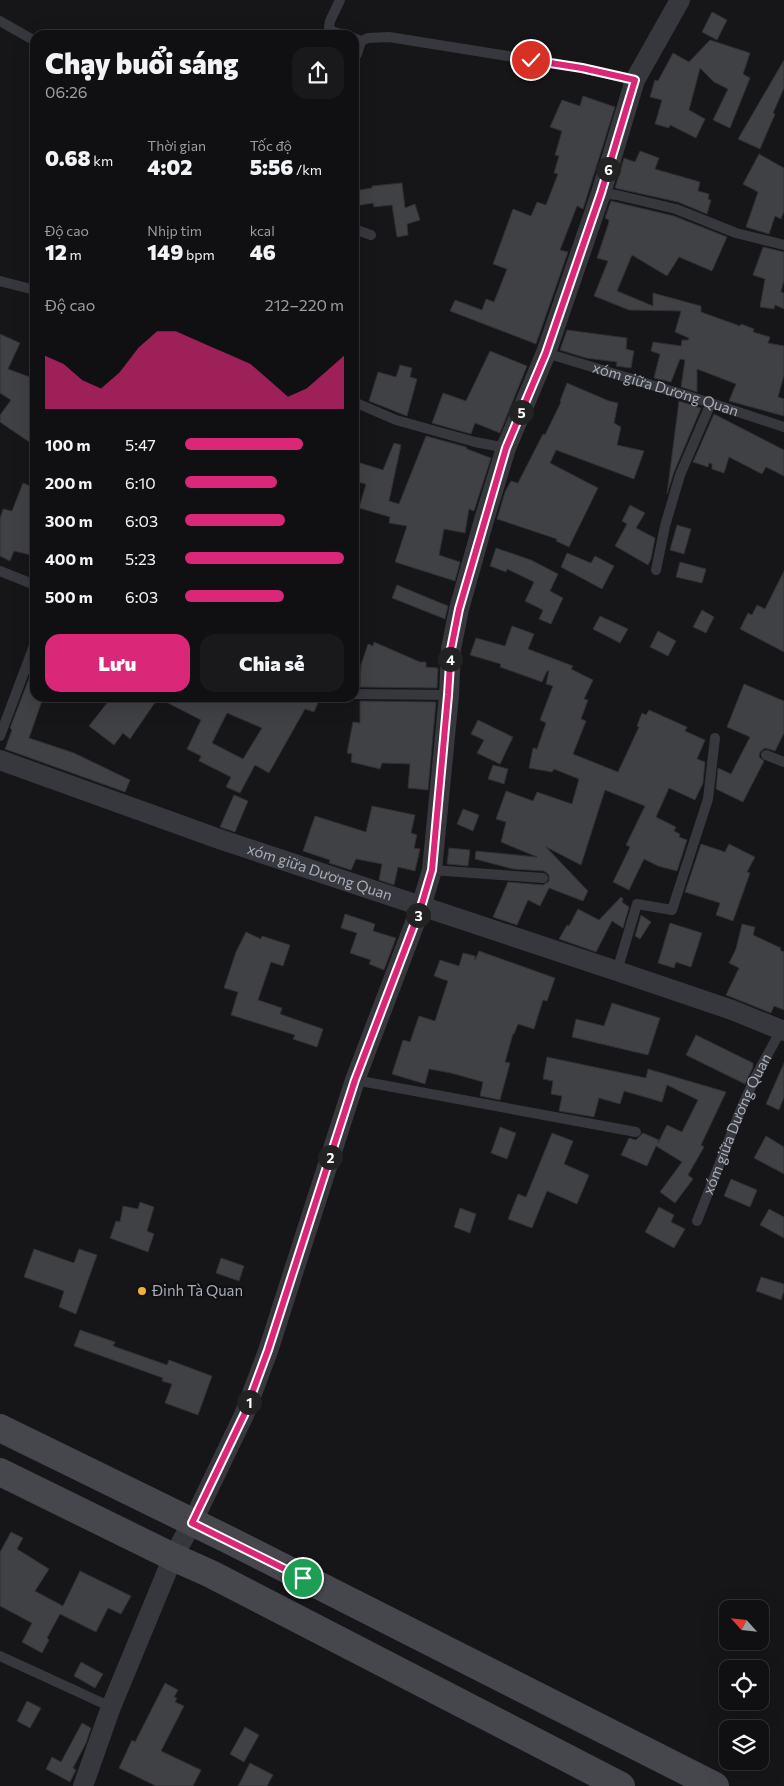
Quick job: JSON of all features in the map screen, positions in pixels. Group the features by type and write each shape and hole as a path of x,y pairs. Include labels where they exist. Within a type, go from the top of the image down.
{"main road":[{"path":"0,1428 715,1786"},
{"path":"0,1472 172,1557 211,1574 621,1786"}],"street":[{"path":"83,1786 111,1707 172,1557 192,1523 248,1406 268,1350 355,1080 421,907 432,870 451,649 484,520 506,448 546,353 601,193 635,80 680,0"},
{"name":"xóm giữa Dương Quan","path":"0,760 222,840 783,1028"}],"lane":[{"path":"331,30 329,27 330,21 340,0"},
{"path":"0,21 30,38"},
{"path":"359,40 390,38 582,68 635,80"},
{"path":"601,193 618,195 676,209 736,233 784,245"},
{"path":"359,230 371,235"},
{"path":"0,282 30,289"},
{"name":"xóm giữa Dương Quan","path":"546,353 784,427"},
{"path":"656,570 665,526 680,474 711,403"},
{"path":"359,404 396,420 475,442 506,448"},
{"path":"0,571 30,583"},
{"path":"0,736 30,656"},
{"path":"359,694 448,695"},
{"path":"617,971 637,904 672,910 708,798 715,738"},
{"path":"766,755 784,762"},
{"path":"432,870 544,878"},
{"name":"xóm giữa Dương Quan","path":"697,1221 741,1109 755,1078 783,1028"},
{"path":"355,1080 636,1132"},
{"path":"0,1656 111,1707"}],"building":[{"path":"712,12 727,20 717,40 702,32"},
{"path":"710,40 750,53 743,74 750,78 730,128 713,120 728,89 714,82 700,68 689,110 705,119 696,138 670,125 669,128 655,124 662,100 650,97 655,80 658,81 673,53 689,62"},
{"path":"784,60 784,88 760,149 738,139"},
{"path":"583,96 615,107 583,209 577,206 560,250 568,252 536,344 450,311 455,300 482,310 486,299 494,302 507,269 493,264 513,209 531,216 537,202 546,205 558,174 554,173 559,156 555,155 562,131 550,127 562,100 580,106"},
{"path":"640,151 659,158 655,169 700,182 698,191 709,194 708,199 711,200 707,214 678,202 615,188 624,158 635,162"},
{"path":"759,154 784,168 784,211 781,219 775,216 769,234 746,227 758,192 743,184"},
{"path":"402,183 405,208 415,204 420,220 407,224 408,235 397,237 392,205 374,207 373,203 359,205 359,190 372,188 372,186"},
{"path":"611,201 674,216 727,237 712,271 679,257 667,276 632,255 617,291 653,306 653,293 701,306 701,312 754,329 753,332 770,337 768,343 784,346 784,375 778,397 784,399 784,416 729,401 736,384 697,369 697,392 681,387 685,360 680,359 671,382 654,378 660,354 651,351 653,342 681,346 682,340 688,340 689,338 675,332 681,311 629,310 594,296 608,261 597,258 608,225 609,220 605,218"},
{"path":"763,247 784,252 784,280 781,292 784,293 784,309 775,305 774,309 760,307 765,279 753,275"},
{"path":"567,330 627,338 626,349 634,351 631,368 616,366 617,362 586,358 560,350"},
{"path":"0,334 20,343 8,369 30,377 30,443 0,422 0,415 11,400 0,393"},
{"path":"490,351 527,366 500,433 475,423 471,434 432,423 443,393 466,401"},
{"path":"400,365 412,368 410,377 417,379 407,416 369,401 378,372 396,377"},
{"path":"567,383 618,403 614,423 621,427 617,445 644,451 634,479 556,450 550,463 598,488 569,547 556,541 557,539 497,519 505,492 511,481 518,483 543,434 545,435 561,402"},
{"path":"679,401 701,408 674,472 667,494"},
{"path":"714,414 784,450 784,476 766,467 762,474 729,457 724,473 712,469 712,464 709,463 708,467 693,462"},
{"path":"426,436 466,447 491,458 474,511 469,509 465,533 444,529 439,555 460,562 455,581 395,562 407,526 389,523 390,517 359,508 366,484 359,482 359,463 383,470 394,443 401,445 389,501 399,504"},
{"path":"23,483 30,486 30,555 14,551 10,561 0,556 0,519 3,509 12,511"},
{"path":"630,505 645,513 636,528 655,538 648,565 615,546 627,524 622,521"},
{"path":"677,525 691,529 684,554 670,550"},
{"path":"496,548 531,560 558,574 550,591 563,598 551,624 539,619 543,610 525,601 534,582 507,569 506,572 490,566"},
{"path":"567,553 591,563 595,556 614,566 602,589 561,567"},
{"path":"680,562 706,569 702,583 676,577"},
{"path":"784,571 784,652 740,629 748,613 752,615 757,605 765,609"},
{"path":"397,585 448,606 445,619 392,598"},
{"path":"702,610 714,617 706,633 693,627"},
{"path":"600,616 628,629 620,643 593,629"},
{"path":"512,626 534,634 528,649 573,666 571,669 593,680 584,699 588,700 581,719 586,721 573,754 618,772 639,727 637,726 642,713 646,715 649,710 687,727 685,731 705,740 697,759 705,762 703,783 695,800 669,788 656,817 676,827 674,831 680,834 679,837 687,840 677,871 658,866 644,859 629,890 613,882 630,847 626,845 645,806 605,790 581,865 546,847 588,891 583,901 549,888 540,906 528,900 517,925 493,917 508,882 543,885 549,881 549,875 544,871 513,869 475,859 476,851 537,857 501,842 506,822 496,819 506,791 533,801 537,792 572,804 579,779 554,769 552,772 529,768 533,748 537,749 546,723 540,720 553,686 546,684 549,671 547,671 542,682 500,667 501,664 470,655 476,638 505,646"},
{"path":"658,631 676,641 668,656 650,647"},
{"path":"374,642 420,662 426,662 426,667 438,668 437,688 360,687 361,665 368,644 373,646"},
{"path":"30,676 30,702 42,702 29,738 74,753 130,780 125,792 5,749 12,730 10,728"},
{"path":"744,684 784,701 784,733 775,751 765,748 760,752 759,757 764,761 743,802 716,789 718,768 731,774 750,737 727,727"},
{"path":"360,701 436,702 428,790 408,788 410,764 382,763 380,769 351,762 352,754 347,753 353,722 360,723"},
{"path":"108,702 155,702 130,739 123,733 114,745 89,726"},
{"path":"166,702 318,702 314,712 305,709 269,773 255,765 240,793 226,787 231,777 199,761 201,756 187,749 201,720","holes":["227,713 262,728 243,759 212,743"]},
{"path":"478,720 513,737 500,764 477,753 484,740 471,734"},
{"path":"493,765 508,769 504,784 488,779"},
{"path":"234,795 248,801 235,832 220,827"},
{"path":"372,806 415,815 411,833 417,835 414,848 420,849 415,871 398,867 394,885 379,880 382,864 356,859 351,870 329,863 330,860 303,851 315,816 366,832"},
{"path":"463,809 479,815 473,831 457,824"},
{"path":"701,844 725,852 729,844 755,857 747,872 750,873 733,921 716,915 720,903 685,892"},
{"path":"449,848 470,850 468,866 447,864"},
{"path":"621,897 623,899 622,902 629,907 623,928 612,921 596,952 559,939 578,909 599,920"},
{"path":"345,914 375,924 373,931 396,938 384,970 369,964 371,960 350,953 357,933 341,928"},
{"path":"641,915 651,922 640,939 635,936"},
{"path":"670,923 702,933 691,967 676,962 674,968 658,963"},
{"path":"742,924 755,927 753,935 781,948 780,950 784,952 784,1010 774,1006 771,1013 726,995 739,968 729,963 736,949"},
{"path":"246,932 261,939 262,936 290,945 283,966 271,962 258,1000 282,1008 280,1014 323,1029 317,1047 293,1039 295,1035 231,1015 238,992 224,988 236,952"},
{"path":"479,951 555,978 547,1001 543,1000 534,1029 518,1024 513,1034 505,1062 510,1063 500,1100 480,1096 483,1082 451,1073 429,1069 425,1084 392,1074 403,1040 410,1042 419,1016 435,1021 448,981 434,976 440,960 459,966 463,953 475,956 475,960"},
{"path":"612,1003 660,1018 648,1055 572,1037 576,1019 604,1026"},
{"path":"696,1035 753,1063 745,1084 686,1055"},
{"path":"547,1057 646,1078 648,1069 726,1092 701,1145 704,1147 688,1175 693,1179 675,1203 660,1192 682,1162 656,1146 647,1166 621,1155 629,1138 636,1140 643,1133 659,1140 658,1143 667,1125 682,1132 698,1100 667,1085 662,1102 624,1091 620,1104 599,1098 594,1117 559,1111 562,1096 551,1094 553,1081 543,1079"},
{"path":"784,1063 784,1097 779,1110 766,1104"},
{"path":"500,1127 516,1133 507,1159 491,1153"},
{"path":"552,1133 573,1141 564,1164 589,1175 577,1204 547,1191 532,1228 508,1219 518,1194 526,1197"},
{"path":"766,1136 784,1147 784,1174 754,1158"},
{"path":"731,1179 757,1190 750,1207 724,1196"},
{"path":"140,1202 154,1207 147,1231 154,1234 148,1252 110,1238 116,1221 120,1222 123,1206 138,1209"},
{"path":"659,1207 674,1215 671,1222 685,1229 674,1248 645,1232"},
{"path":"460,1208 476,1214 470,1233 454,1227"},
{"path":"769,1209 784,1217 784,1238 760,1225"},
{"path":"34,1249 74,1263 79,1249 97,1255 76,1314 59,1307 64,1291 24,1277"},
{"path":"221,1258 244,1266 239,1281 216,1273"},
{"path":"761,1277 784,1284 781,1300 756,1291"},
{"path":"80,1330 115,1342 113,1346 167,1365 169,1360 212,1376 198,1415 165,1403 172,1384 162,1381 163,1378 74,1346"},
{"path":"11,1532 23,1538 17,1549 49,1569 35,1591 63,1606 80,1571 131,1596 121,1614 108,1608 96,1632 60,1614 47,1638 49,1640 42,1653 22,1642 32,1623 0,1606 0,1552"},
{"path":"81,1662 103,1674 95,1688 74,1676"},
{"path":"165,1683 178,1690 174,1697 177,1698 175,1702 184,1706 161,1751 201,1770 193,1786 156,1786 119,1768 132,1740 135,1742"},
{"path":"27,1701 41,1708 30,1728 17,1721"},
{"path":"82,1723 91,1728 86,1743 73,1768 76,1770 70,1782 46,1769 52,1757 61,1762"},
{"path":"245,1727 259,1735 244,1762 230,1754"},
{"path":"250,1763 273,1775 267,1786 238,1786"}],"place":[{"name":"Đinh Tà Quan","path":"142,1291"}],"route":[{"path":"303,1578 192,1523 244,1415 268,1350 355,1080 421,907 432,870 451,649 459,609 506,448 546,353 601,193 635,80 582,68 531,60"}]}
